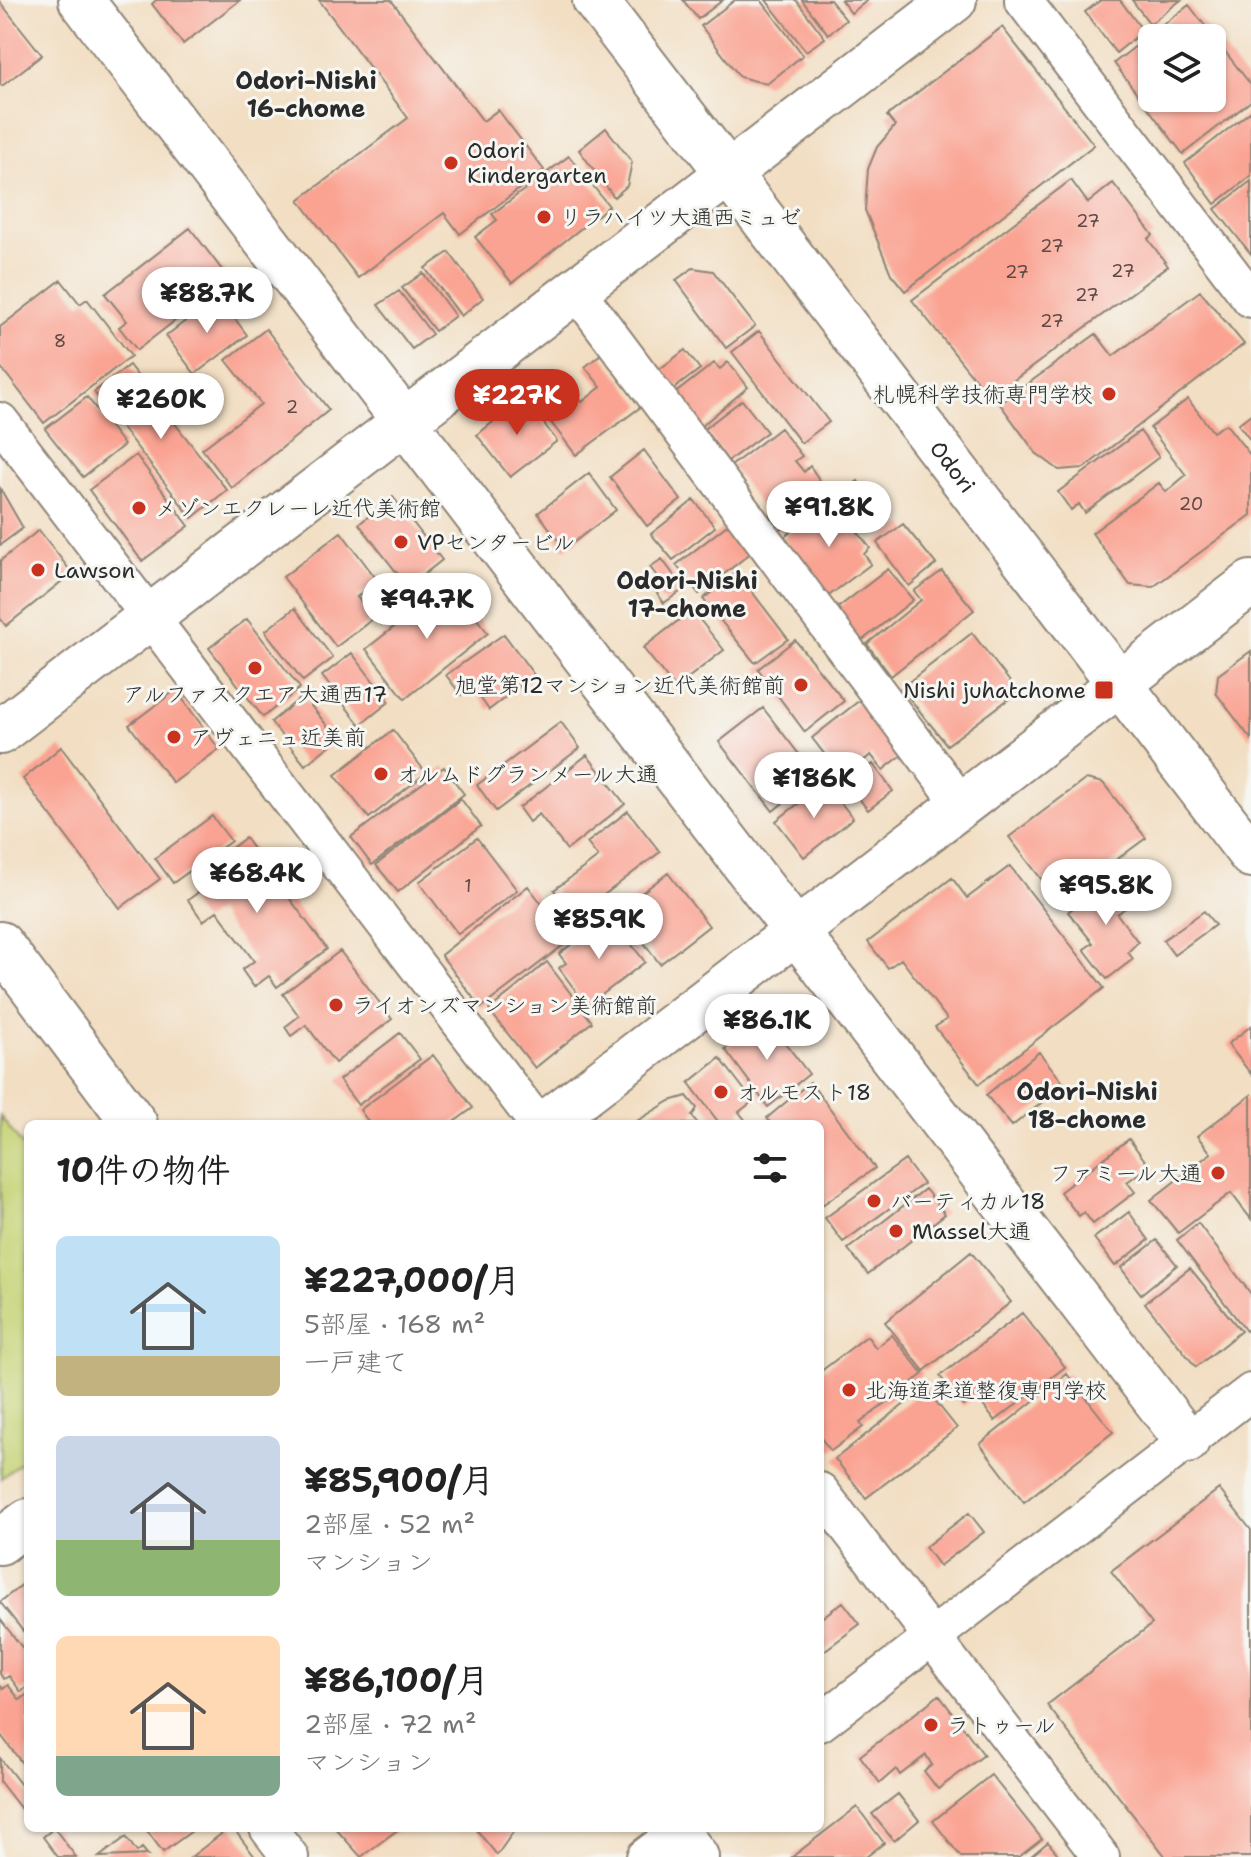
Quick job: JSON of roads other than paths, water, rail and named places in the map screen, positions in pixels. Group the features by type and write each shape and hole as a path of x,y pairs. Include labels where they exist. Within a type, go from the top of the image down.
{"street":[{"path":"81,0 1187,1441"},
{"name":"Odori","path":"595,0 1251,855"},
{"path":"0,732 954,0"},
{"path":"1023,0 1251,299"},
{"path":"576,290 962,805"},
{"path":"0,421 535,1120"},
{"path":"550,1120 1251,583"},
{"path":"0,944 132,1120"},
{"path":"824,1720 1251,1392"},
{"path":"824,1496 1101,1857"},
{"path":"0,1542 24,1524"},
{"path":"271,1832 290,1857"}],"place":[{"name":"Odori Kindergarten","path":"451,163"},
{"name":"リラハイツ大通西ミュゼ","path":"544,217"},
{"name":"札幌科学技術専門学校","path":"1109,394"},
{"name":"メゾンエクレーレ近代美術館","path":"139,508"},
{"name":"VPセンタービル","path":"401,542"},
{"name":"Lawson","path":"38,570"},
{"name":"アルファスクエア大通西17","path":"255,668"},
{"name":"旭堂第12マンション近代美術館前","path":"801,685"},
{"name":"Nishi juhatchome","path":"1104,690"},
{"name":"アヴェニュ近美前","path":"174,737"},
{"name":"オルムドグランメール大通","path":"381,774"},
{"name":"ライオンズマンション美術館前","path":"336,1005"},
{"name":"オルモスト18","path":"721,1092"},
{"name":"ファミール大通","path":"1218,1173"},
{"name":"バーティカル18","path":"874,1201"},
{"name":"Massel大通","path":"896,1231"},
{"name":"北海道柔道整復専門学校","path":"849,1390"},
{"name":"ラトゥール","path":"931,1725"}],"district":[{"name":"Odori-Nishi 16-chome","path":"306,95"},
{"name":"Odori-Nishi 17-chome","path":"687,595"},
{"name":"Odori-Nishi 18-chome","path":"1087,1106"}]}
